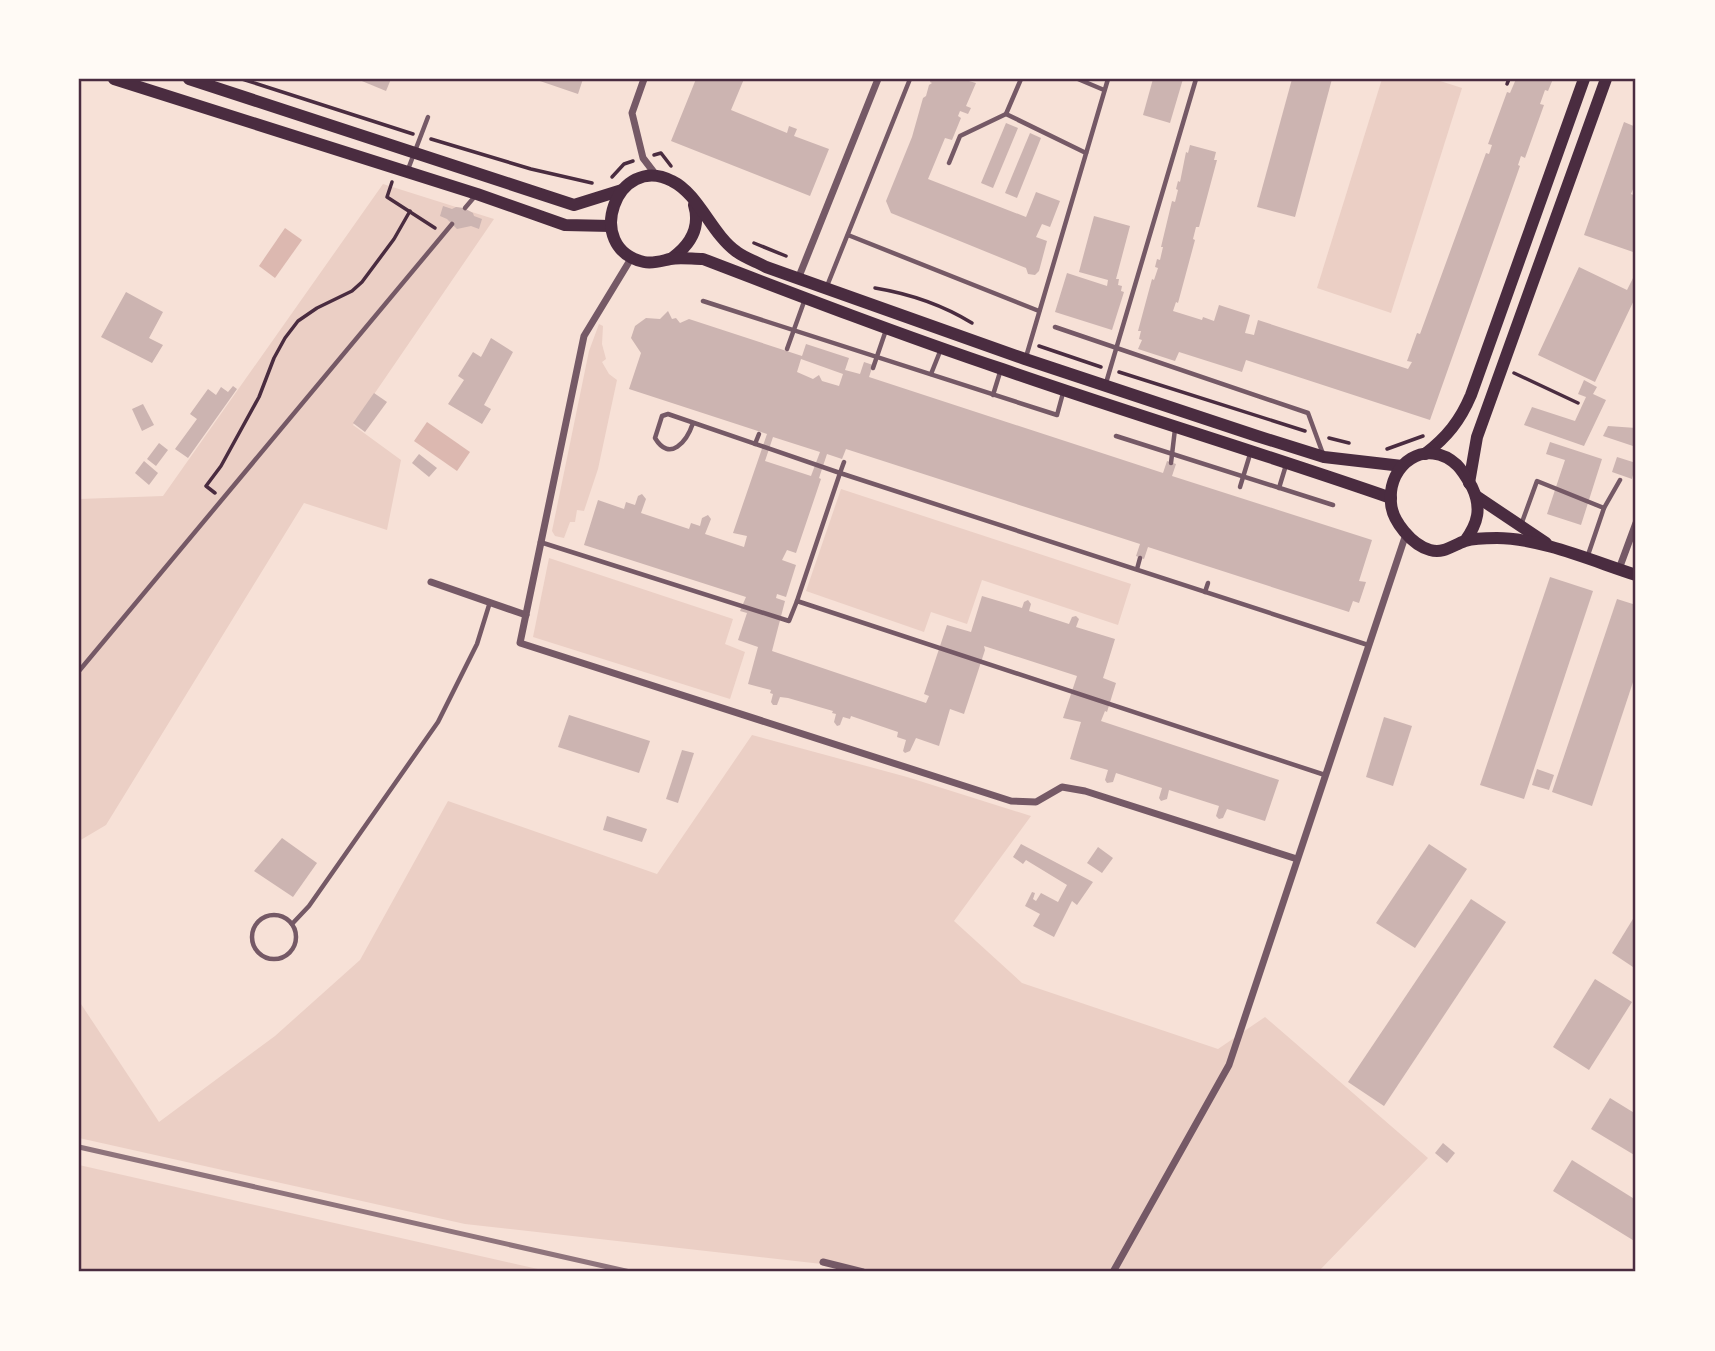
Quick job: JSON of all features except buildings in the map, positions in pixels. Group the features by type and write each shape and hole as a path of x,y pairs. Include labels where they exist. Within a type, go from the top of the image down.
{"main road":[{"path":"114,79 477,194 565,225 611,226"},
{"path":"1425,454 1446,438 1466,405 1584,79"},
{"path":"1469,482 1477,437 1606,79"},
{"path":"198,80 574,205 622,190"},
{"path":"1391,498 1288,461 1001,369 886,329 703,259 672,258 651,262 632,257 614,239 611,213 614,201 632,182 657,176 677,184 736,252 798,279 1104,386 1324,457 1402,466"},
{"path":"672,258 684,250 692,238 696,226 696,212 692,200"},
{"path":"1465,541 1476,525 1479,511 1476,496 1459,466 1440,455 1425,454 1411,458 1390,484 1391,506 1406,534 1430,550 1449,550 1465,541 1499,538 1552,547"},
{"path":"1476,496 1552,547 1636,575"}],"street":[{"path":"645,79 632,113 643,158 657,176"},
{"path":"798,279 878,79"},
{"path":"632,257 584,336 520,642 1012,801 1036,802 1062,787 1086,791 1297,859"},
{"path":"1619,569 1633,543 1636,523"},
{"path":"1113,1272 1229,1065 1406,534"},
{"path":"431,582 526,615"},
{"path":"823,1262 863,1272"}],"lane":[{"path":"826,288 910,79"},
{"path":"949,163 960,136 1006,114 1021,79"},
{"path":"1077,79 1104,90"},
{"path":"1025,359 1108,79"},
{"path":"1104,386 1196,79"},
{"path":"1006,114 1086,153"},
{"path":"407,172 428,117"},
{"path":"465,208 477,194"},
{"path":"79,671 452,224"},
{"path":"848,235 1039,311"},
{"path":"787,349 805,298"},
{"path":"703,301 1057,415 1063,390"},
{"path":"1055,327 1308,413 1324,457"},
{"path":"873,368 886,329"},
{"path":"931,374 942,348"},
{"path":"993,395 1001,369"},
{"path":"693,423 689,436 676,448 668,449 660,445 655,438 662,416 668,414 840,473 1369,645"},
{"path":"1171,463 1176,426"},
{"path":"755,444 759,434"},
{"path":"1116,436 1333,505"},
{"path":"1240,487 1251,451"},
{"path":"1279,488 1288,461"},
{"path":"540,542 789,621 844,462"},
{"path":"1586,560 1604,508 1620,480"},
{"path":"1520,527 1537,481 1604,508"},
{"path":"1137,569 1140,558"},
{"path":"1205,592 1208,583"},
{"path":"797,601 1325,775"},
{"path":"292,925 309,906 438,722 477,644 490,602"},
{"path":"266,916 280,916 292,925 296,939 294,946 284,957 270,959 257,952 253,946 252,932 266,916"}],"path":[{"path":"1507,84 1509,79"},
{"path":"392,183 387,197 443,234"},
{"path":"222,499 206,486 221,466 259,397 285,338 298,321 317,308 352,291 362,282 394,239 410,211"},
{"path":"1514,373 1578,403"}],"shaded area":[{"path":"1382,79 1434,79 1462,88 1391,313 1317,288"},
{"path":"383,184 494,219 353,425 401,460 387,530 304,503 106,825 79,841 79,499 163,496"},
{"path":"285,228 302,240 275,278 259,266"},
{"path":"599,324 603,326 602,344 606,359 602,362 609,374 617,380 598,469 584,511 577,510 575,522 570,522 564,538 555,536 552,531 589,351"},
{"path":"427,422 470,452 457,471 414,441"},
{"path":"841,489 1131,584 1118,625 982,580 967,624 931,612 924,632 806,591"},
{"path":"549,558 733,619 725,644 745,652 730,699 533,637"},
{"path":"752,735 907,777 1031,816 954,921 1022,983 1218,1049 1265,1017 1428,1158 1318,1272 893,1272 465,1224 79,1138 79,1001 159,1122 275,1036 360,960 448,801 657,874"},
{"path":"79,1165 551,1272 79,1272"}],"railway":[{"path":"79,1147 630,1272"}]}
